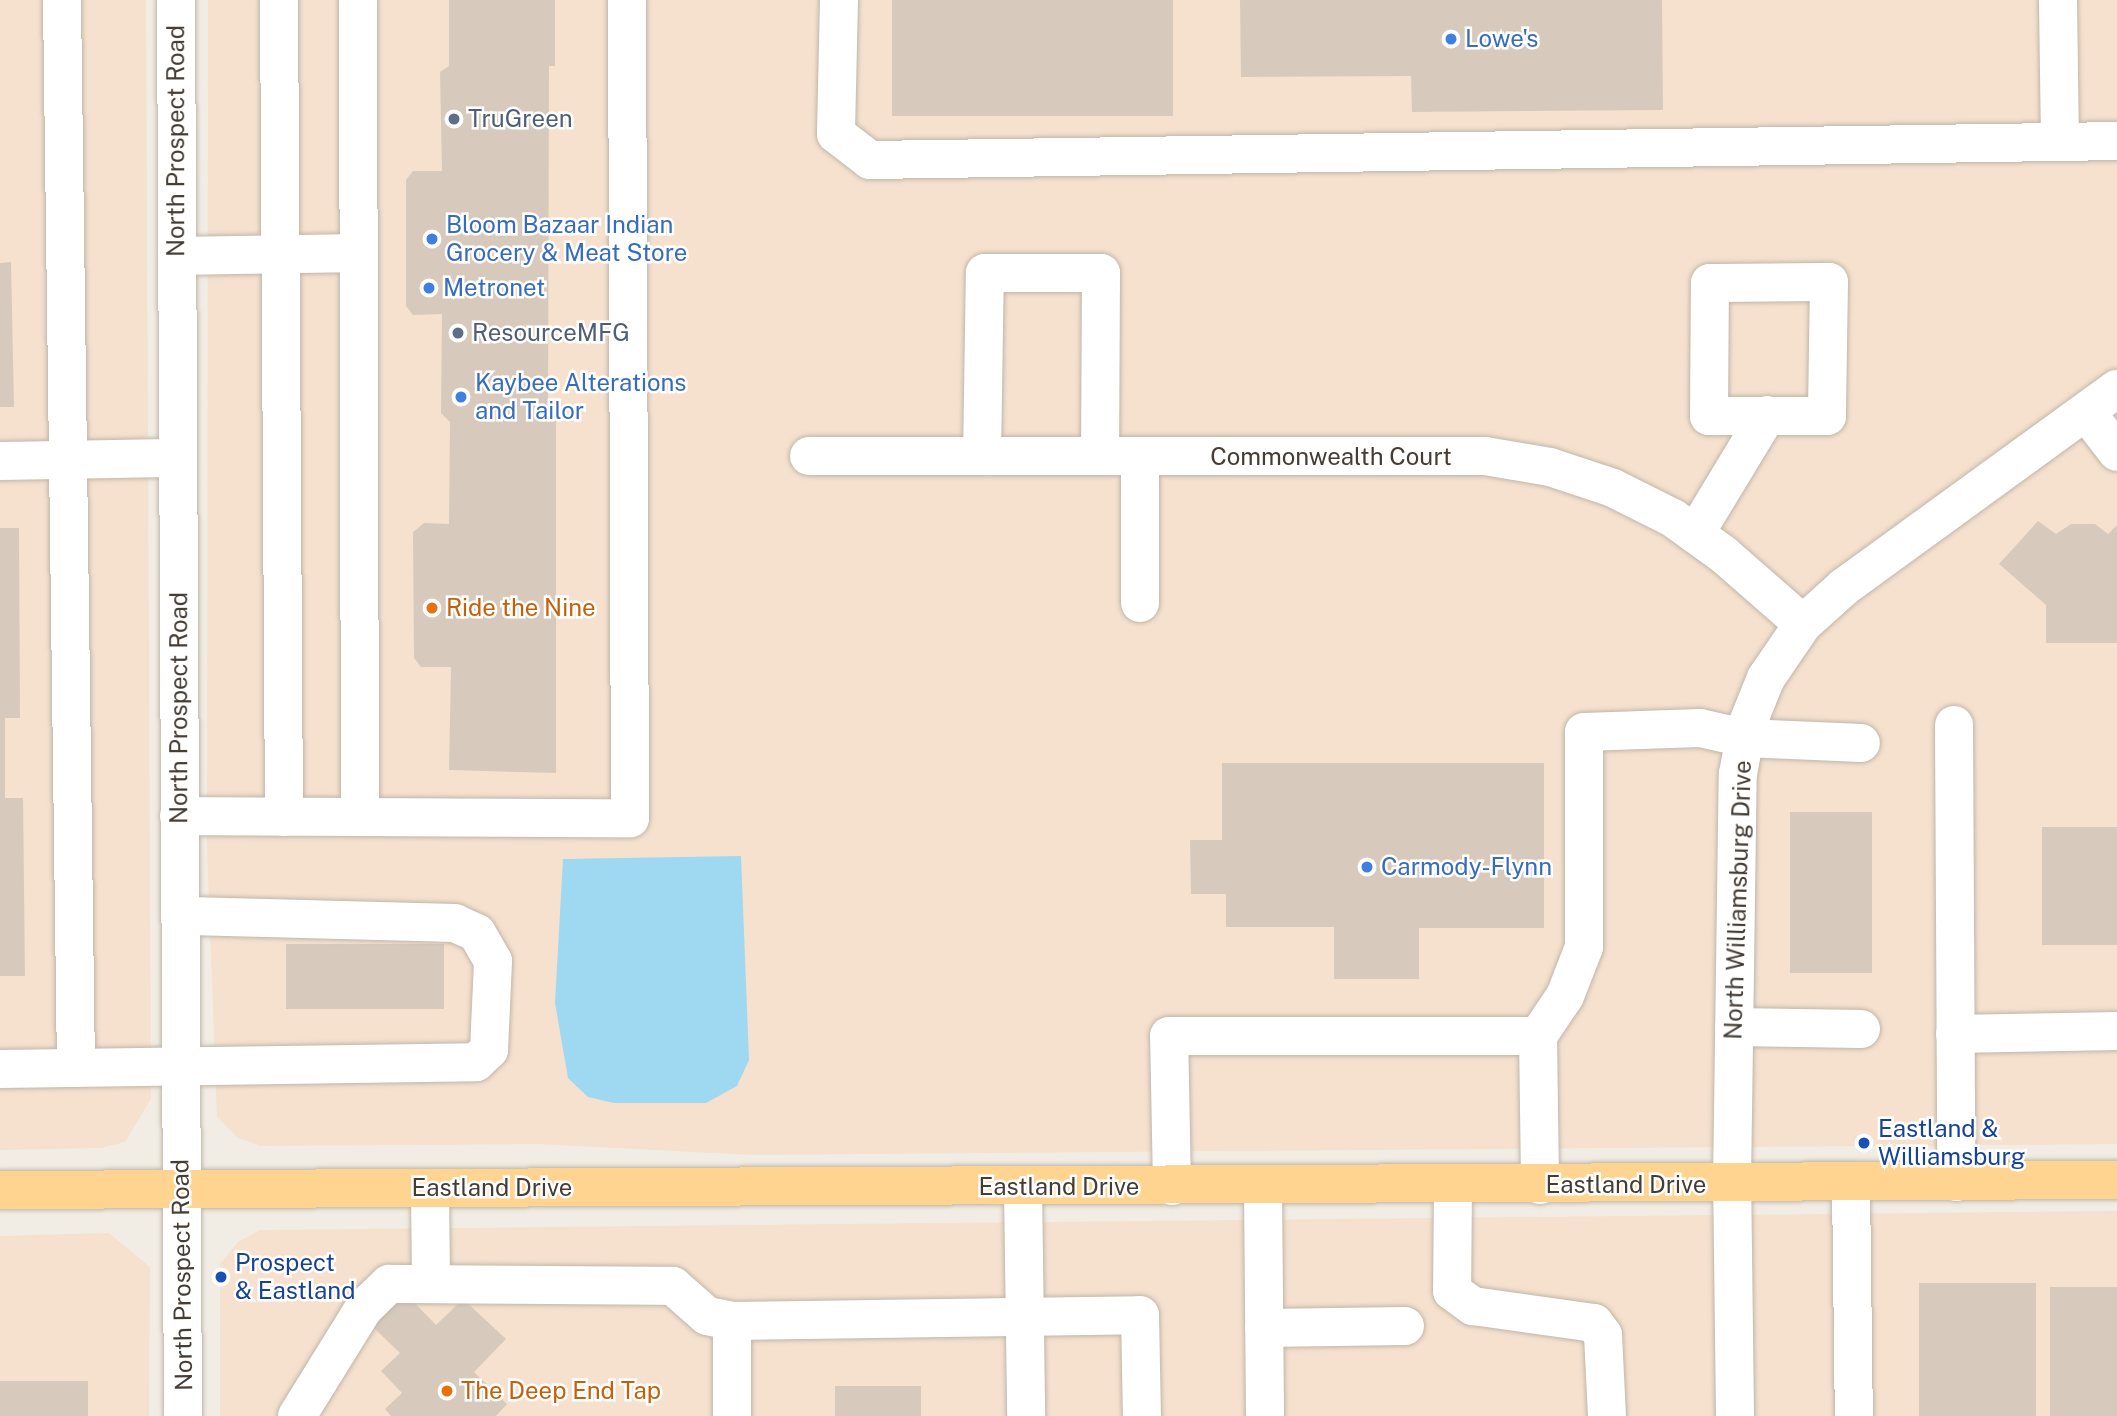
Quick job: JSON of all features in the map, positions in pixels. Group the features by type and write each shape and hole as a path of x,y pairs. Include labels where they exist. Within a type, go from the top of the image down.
{"main road":[{"name":"Eastland Drive","path":"0,1190 1453,1186 2117,1180"}],"street":[{"path":"62,0 76,1068"},
{"name":"North Prospect Road","path":"176,0 183,1416"},
{"path":"279,0 285,817"},
{"path":"358,0 360,817"},
{"path":"179,816 630,818 627,0"},
{"path":"839,0 836,134 870,160 2117,141"},
{"path":"2058,0 2060,141"},
{"path":"177,256 359,253"},
{"path":"982,456 985,273 1101,273 1100,456"},
{"path":"1829,282 1827,416 1767,415 1709,416 1710,283 1829,282"},
{"name":"North Williamsburg Drive","path":"1735,1416 1732,1184 1738,774 1745,738 1766,678 1803,624 1844,587 2117,389"},
{"path":"2087,413 2117,452"},
{"path":"1695,534 1767,415"},
{"name":"Commonwealth Court","path":"809,456 1485,456 1550,467 1613,488 1695,534 1803,624"},
{"path":"1140,456 1140,604"},
{"path":"0,461 178,458"},
{"path":"1954,725 1956,1182"},
{"path":"1540,1185 1538,1036 1564,996 1584,947 1584,732 1700,728 1745,738 1861,743"},
{"path":"0,1069 476,1062 489,1050 493,961 477,933 455,923 180,916"},
{"path":"1734,1027 1861,1029"},
{"path":"1955,1034 2117,1031"},
{"path":"1172,1186 1169,1036 1538,1036"},
{"path":"1851,1182 1854,1416"},
{"path":"1263,1186 1265,1416"},
{"path":"1453,1186 1452,1292 1473,1306 1594,1323 1603,1335 1607,1416"},
{"path":"1023,1187 1026,1416"},
{"path":"430,1188 431,1284"},
{"path":"297,1416 364,1308 389,1284 431,1284 673,1286 707,1316 732,1321 1140,1315 1142,1416"},
{"path":"732,1321 732,1416"},
{"path":"1264,1328 1405,1326"}],"shaded area":[{"path":"0,0 146,0 151,1099 125,1142 102,1148 0,1150"},
{"path":"208,0 2117,0 2117,1144 752,1155 537,1144 261,1146 238,1138 217,1117 207,849"},
{"path":"2117,1211 2117,1416 220,1416 220,1264 238,1242 260,1230"},
{"path":"109,1233 150,1267 149,1416 0,1416 0,1236"}],"water":[{"path":"741,856 749,1060 737,1086 706,1103 614,1103 588,1097 568,1078 555,1003 563,859"}],"building":[{"path":"449,0 555,0 555,66 549,66 548,418 556,418 556,773 449,770 451,667 421,667 414,658 413,532 424,523 449,524 450,422 441,413 442,314 413,315 406,306 406,180 413,171 442,171 440,72 449,66"},
{"path":"892,0 1173,0 1173,116 892,116"},
{"path":"1240,0 1662,0 1663,110 1412,112 1411,76 1241,77"},
{"path":"11,262 14,407 0,407 0,263"},
{"path":"2038,521 2056,534 2071,524 2095,524 2108,534 2117,525 2117,643 2046,643 2046,605 1999,564"},
{"path":"0,528 19,528 20,718 5,718 5,798 23,798 25,976 0,976"},
{"name":"Carmody-Flynn","path":"1222,763 1544,763 1544,928 1419,928 1419,979 1334,979 1334,927 1226,927 1226,894 1191,894 1190,840 1222,840"},
{"path":"1790,812 1872,812 1872,973 1790,973"},
{"path":"2042,827 2117,827 2117,945 2042,945"},
{"path":"286,944 444,944 444,1009 286,1009"},
{"path":"1919,1283 2036,1283 2036,1416 1919,1416"},
{"path":"2050,1287 2117,1287 2117,1416 2050,1416"},
{"path":"406,1294 436,1325 463,1299 506,1339 474,1372 507,1404 496,1416 391,1416 385,1409 402,1393 381,1371 400,1353 373,1327"},
{"path":"0,1381 88,1381 88,1416 0,1416"},
{"path":"835,1386 921,1386 921,1416 835,1416"}],"place":[{"name":"Lowe's","path":"1451,39"},
{"name":"TruGreen","path":"454,119"},
{"name":"Bloom Bazaar Indian Grocery & Meat Store","path":"432,239"},
{"name":"Metronet","path":"429,288"},
{"name":"ResourceMFG","path":"458,333"},
{"name":"Kaybee Alterations and Tailor","path":"461,397"},
{"name":"Ride the Nine","path":"432,608"},
{"name":"Carmody-Flynn","path":"1367,867"},
{"name":"Eastland & Williamsburg","path":"1864,1143"},
{"name":"Prospect & Eastland","path":"221,1277"},
{"name":"The Deep End Tap","path":"447,1391"}]}
